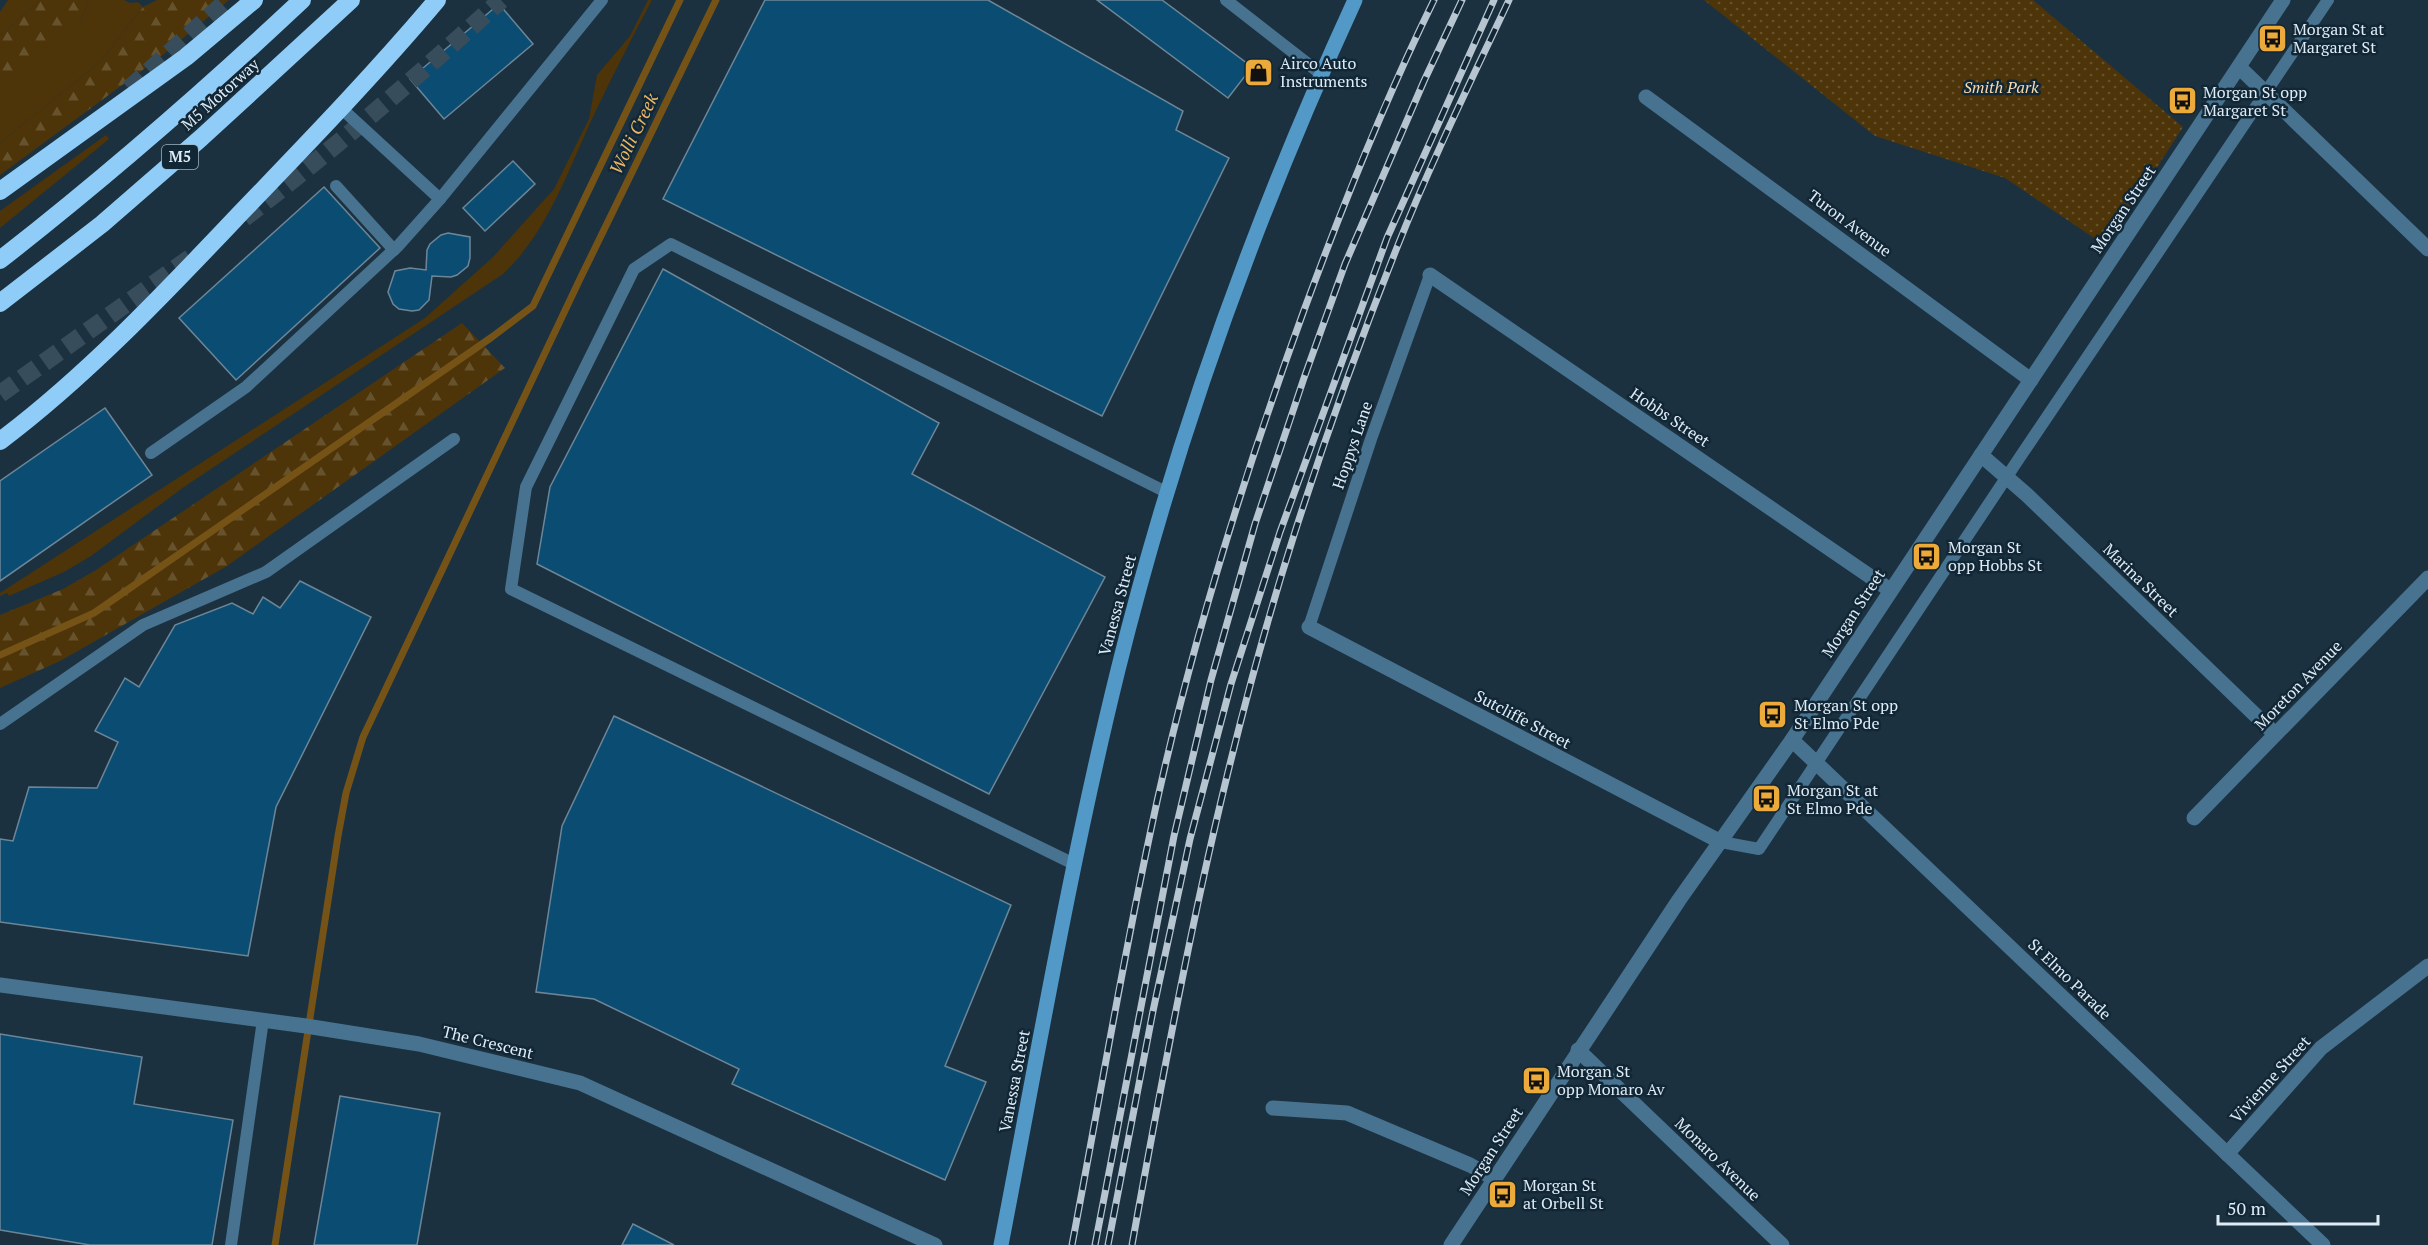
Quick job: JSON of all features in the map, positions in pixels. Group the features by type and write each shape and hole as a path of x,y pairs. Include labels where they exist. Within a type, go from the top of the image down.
{"highway":[{"path":"0,191 186,57 254,0"},
{"name":"M5 Motorway","path":"0,260 89,191 226,71 302,0"},
{"name":"M5 Motorway","path":"0,303 102,224 201,138 351,0"},
{"path":"0,441 26,422 152,306 378,70 437,0"}],"main road":[{"name":"Vanessa Street","path":"1001,1245 1074,864 1119,668 1168,493 1240,277 1321,74 1355,0"}],"street":[{"name":"Morgan Street","path":"1451,1245 1679,900 1792,740 2239,67 2278,2"},
{"path":"2239,67 2428,249"},
{"name":"Turon Avenue","path":"1646,97 2031,380"},
{"name":"Hobbs Street","path":"1430,275 1890,590"},
{"name":"Marina Street","path":"1981,455 2007,477 2275,734"},
{"name":"Moreton Avenue","path":"2194,818 2428,578"},
{"name":"Sutcliffe Street","path":"1309,627 1721,842"},
{"name":"St Elmo Parade","path":"1792,740 2323,1245"},
{"name":"Vivienne Street","path":"2227,1154 2321,1048 2428,966"},
{"name":"The Crescent","path":"0,985 306,1026 419,1044 580,1083 935,1245"},
{"name":"Monaro Avenue","path":"1578,1050 1782,1245"},
{"path":"1273,1108 1347,1113 1459,1160 1494,1179"}],"lane":[{"path":"151,453 246,387 394,249 440,200 602,0"},
{"path":"1226,0 1321,74"},
{"path":"1721,842 1759,849 2328,0"},
{"path":"341,108 440,200"},
{"path":"336,186 394,249"},
{"path":"1074,864 511,589 526,487 634,269 671,244 1168,493"},
{"name":"Hoppys Lane","path":"1309,627 1371,439 1430,275"},
{"path":"0,724 144,625 266,572 454,439"},
{"path":"231,1245 263,1020"}],"green space":[{"path":"8,0 40,0 0,36 0,12"},
{"path":"40,0 89,0 80,22 60,45 24,65 0,82 0,36"},
{"path":"89,0 124,0 130,3 138,2 143,7 99,63 0,143 0,82 80,22"},
{"path":"157,0 229,0 159,58 0,175 0,143 99,63 143,7"},
{"path":"648,0 652,0 599,104 555,201 532,240 503,274 184,487 91,556 64,572 9,596 7,593 0,596 0,593 425,318 493,257 554,189 589,119 597,75 630,36"},
{"name":"Smith Park","path":"1704,0 2033,0 2183,127 2106,246 2005,178 1875,136"},
{"path":"106,135 109,139 0,228 0,211"},
{"path":"462,323 505,368 227,566 60,661 0,688 0,615 63,589 96,570"}],"building":[{"path":"765,0 988,0 1183,111 1176,130 1229,158 1102,416 663,199"},
{"path":"1097,0 1162,0 1252,67 1228,98"},
{"path":"499,4 533,44 444,119 410,79"},
{"path":"513,161 535,184 485,231 463,208"},
{"path":"324,187 380,248 236,380 179,318"},
{"path":"448,233 470,237 468,266 451,277 432,276 429,300 419,310 399,309 393,304 388,292 395,271 410,268 426,270 427,250 430,244 441,235"},
{"path":"663,269 939,423 912,474 1105,577 989,794 537,564 550,487"},
{"path":"105,408 152,475 0,581 0,481"},
{"path":"300,581 371,617 276,807 248,956 0,922 0,839 13,841 29,787 97,788 118,742 95,731 125,678 139,687 175,625 232,603 253,614 263,597 280,608"},
{"path":"614,716 1011,905 945,1066 986,1082 945,1180 732,1084 739,1069 594,999 536,992 562,826"},
{"path":"0,1034 142,1057 134,1104 233,1120 212,1245 90,1245 0,1230"},
{"path":"340,1096 440,1113 417,1245 314,1245"},
{"path":"633,1224 674,1245 622,1245"}],"waterway":[{"name":"Wolli Creek","path":"0,655 94,613 492,337 533,306 680,0"},
{"name":"Wolli Creek","path":"275,1245 338,836 346,793 363,737 579,281 716,0"}],"tunnel":[{"path":"129,89 228,0"},
{"path":"244,218 375,112 501,0"},
{"path":"0,394 193,256"}],"railway":[{"path":"1072,1245 1150,834 1198,636 1258,441 1318,273 1381,116 1434,0"},
{"path":"1095,1245 1174,836 1211,680 1255,524 1345,264 1424,81 1462,0"},
{"path":"1108,1245 1153,1011 1190,839 1231,684 1280,532 1387,238 1494,0"},
{"path":"1132,1245 1201,887 1244,710 1294,535 1384,281 1438,152 1509,0"}],"place":[{"name":"Morgan St at Margaret St","path":"2272,38"},
{"name":"Airco Auto Instruments","path":"1259,72"},
{"name":"Morgan St opp Margaret St","path":"2182,101"},
{"name":"Morgan St opp Hobbs St","path":"1927,556"},
{"name":"Morgan St opp St Elmo Pde","path":"1773,714"},
{"name":"Morgan St at St Elmo Pde","path":"1766,799"},
{"name":"Morgan St opp Monaro Av","path":"1536,1080"},
{"name":"Morgan St at Orbell St","path":"1502,1194"}]}
